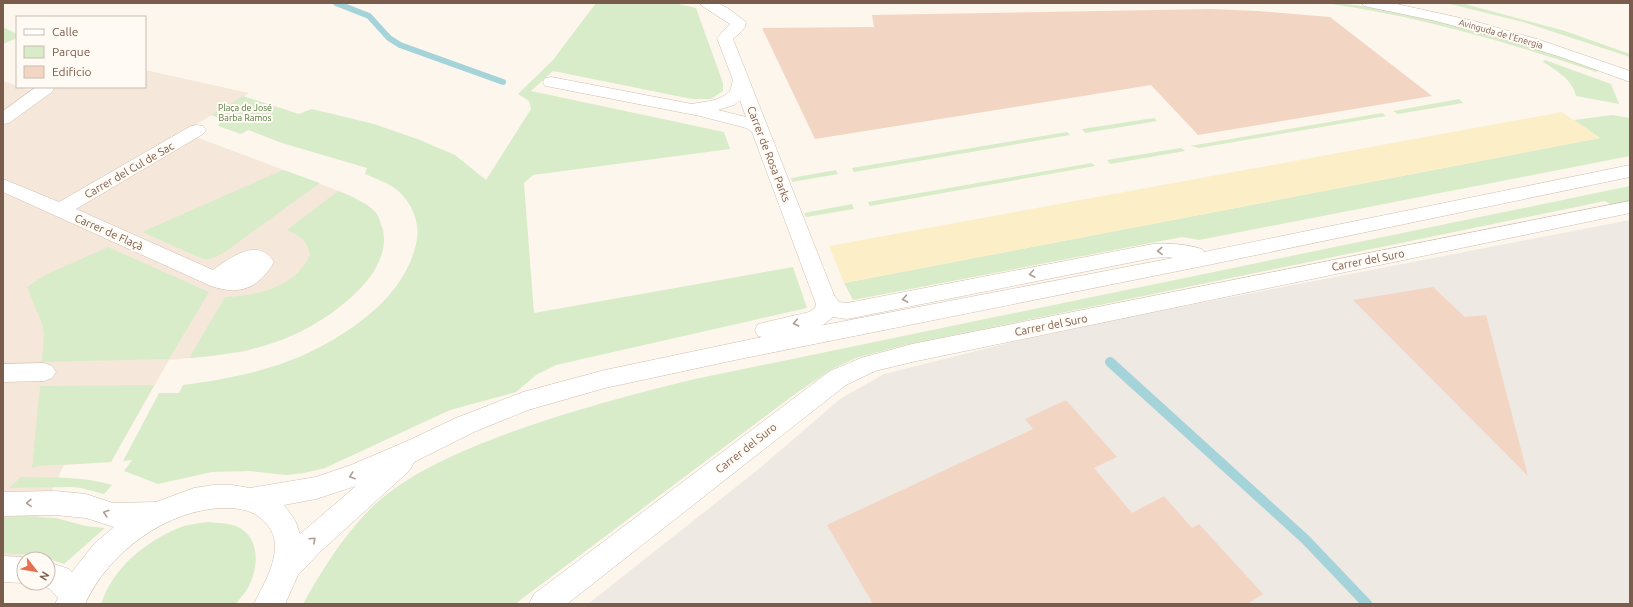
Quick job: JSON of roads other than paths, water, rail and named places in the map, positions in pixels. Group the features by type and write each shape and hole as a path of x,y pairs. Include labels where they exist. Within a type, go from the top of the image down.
{"street":[{"path":"707,3 726,7"},
{"name":"Avinguda de l'Energia","path":"1369,3 1421,13 1541,45 1630,77"},
{"name":"Avinguda de l'Energia","path":"1399,3 1449,14 1522,34 1630,69"},
{"name":"Carrer de Rosa Parks","path":"726,7 738,22 738,26 725,38 827,305"},
{"path":"701,111 732,98 740,88 741,79"},
{"path":"551,82 701,111 752,124 760,129"},
{"path":"3,119 46,88"},
{"path":"701,111 733,112 746,104 748,99"},
{"name":"Carrer del Cul de Sac","path":"60,210 197,130"},
{"path":"253,499 316,488 358,474 414,450 465,425 523,402 605,379 720,354 1213,257 1630,171"},
{"name":"Carrer de Flaçà","path":"3,185 214,279"},
{"name":"Carrer del Suro","path":"544,604 838,378 869,364 912,353 1630,207"},
{"path":"523,402 564,378 595,368 815,319 824,313 827,305 834,310 847,311 1153,251 1169,250 1213,257"},
{"path":"3,373 44,372"},
{"path":"286,568 310,543 414,450"},
{"path":"56,577 59,578 72,599 86,575 100,556 128,533 158,513 193,500 209,497 240,496 253,499 271,509 284,524 288,537 289,552 286,568 279,586 269,604"},
{"path":"3,504 55,503 86,506 113,515 158,513"},
{"path":"3,569 16,570"}],"waterway":[{"path":"336,3 369,16 389,38 400,45 503,82"},
{"path":"1110,362 1305,539 1367,604"}],"park label":[{"name":"Plaça de José Barba Ramos","path":"245,114"}]}
